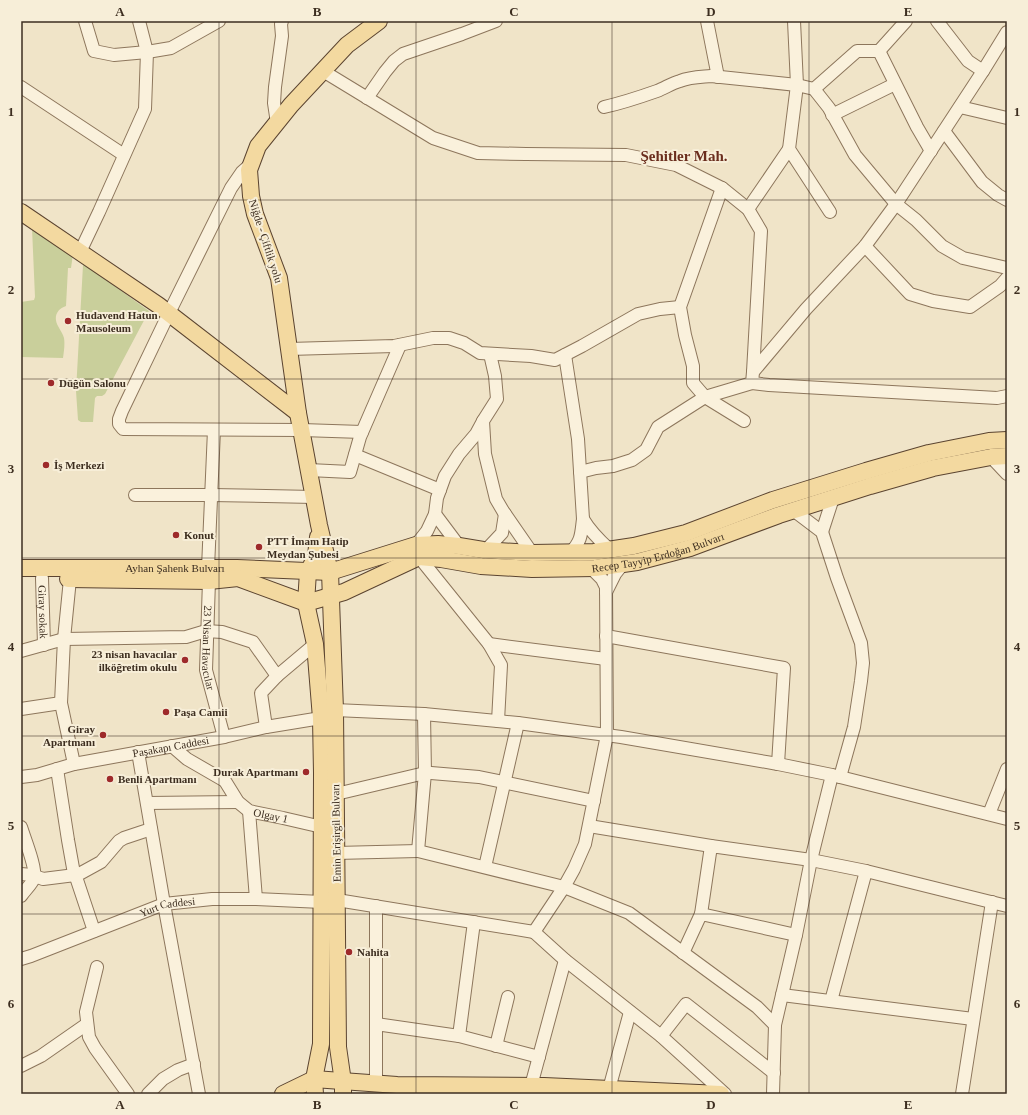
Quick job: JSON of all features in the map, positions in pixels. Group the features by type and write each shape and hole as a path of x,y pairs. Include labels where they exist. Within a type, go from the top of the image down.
{"main road":[{"name":"Niğde - Çiftlik yolu","path":"319,525 299,415 279,278 255,214 251,196 249,170 258,146 291,105 347,45 379,21"},
{"path":"21,200 82,248 170,310 299,415"},
{"path":"21,212 82,248"},
{"name":"Recep Tayyip Erdoğan Bulvarı","path":"330,572 417,551 438,544 532,554 594,552 634,546 686,533 773,500 929,453 989,441 1007,440"},
{"name":"Recep Tayyip Erdoğan Bulvarı","path":"306,603 344,592 417,551 441,559 481,566 532,569 591,568 637,562 690,548 793,510 870,486 933,468 991,457 1007,456"},
{"path":"308,572 316,556 319,525"},
{"name":"Emin Erişirgil Bulvarı","path":"314,1087 321,1044 329,901 336,853 335,710 330,572 319,525"},
{"name":"Ayhan Şahenk Bulvarı","path":"21,568 208,574 238,578 306,603"},
{"name":"Ayhan Şahenk Bulvarı","path":"21,578 70,579 208,574 237,568 330,572"},
{"name":"Emin Erişirgil Bulvarı","path":"308,572 306,603 315,644 320,718 322,827 329,901 338,1047 343,1088"},
{"path":"283,1094 314,1087 329,1080 343,1088 376,1084 531,1086 721,1094"}],"street":[{"path":"85,21 94,51 114,55 171,48 219,21"},
{"path":"82,248 145,109 147,52 139,21"},
{"path":"277,123 274,103 282,36 282,21"},
{"path":"367,98 394,61 403,54 496,21"},
{"path":"706,21 718,77"},
{"path":"748,209 789,149 797,84 794,21"},
{"path":"814,89 857,51 879,51 906,21"},
{"path":"937,21 968,61 983,71"},
{"path":"580,472 613,466 632,460 646,450 658,427 705,397 752,377 806,309 865,246 896,204 1007,32"},
{"path":"879,51 917,127 931,151"},
{"path":"323,71 433,138 478,152 626,155 676,164 722,188 748,209 761,231 752,377"},
{"path":"604,107 625,102 686,79 703,77 797,84 814,89 832,115 855,155 896,204 916,220 942,246 963,258 1007,268"},
{"path":"832,115 895,84"},
{"path":"21,87 124,156"},
{"path":"960,107 1007,118"},
{"path":"944,131 982,182 998,195 1007,200"},
{"path":"789,149 830,212"},
{"path":"251,164 242,172 231,188 170,310 122,411 119,424 123,429 214,430 299,415 362,432"},
{"path":"722,188 680,307 693,366 693,383 705,397 744,421"},
{"path":"865,246 910,294 933,301 970,307 1000,286 1007,278"},
{"path":"289,349 394,346 433,338 449,338 464,343 480,353 531,356 555,360 638,314 660,308 680,307"},
{"path":"309,470 350,472 362,432 400,345"},
{"path":"490,354 495,376 497,399 476,434 459,454 445,476 437,498 434,514 417,551 489,644 501,665 498,721"},
{"path":"565,355 578,439 583,519 581,536 578,544 571,552"},
{"path":"752,377 769,385 997,398 1007,396"},
{"path":"483,421 485,454 496,499 532,554"},
{"name":"23 Nisan Havacılar","path":"214,430 206,631 206,670 224,737"},
{"path":"355,455 440,490"},
{"path":"991,457 1007,474"},
{"path":"135,495 211,495 314,498"},
{"path":"822,532 833,498"},
{"path":"773,1094 775,1025 796,935 811,860 836,776 854,727 863,663 861,643 822,532 793,510"},
{"path":"434,514 459,546"},
{"path":"486,550 502,533 505,514"},
{"path":"583,519 588,528 610,550"},
{"path":"606,592 616,574 624,564"},
{"path":"591,568 602,579 606,586 607,735 585,844 564,887 534,932 565,960 661,1036 725,1094"},
{"name":"Giray sokak","path":"42,578 44,645"},
{"path":"70,579 64,639 61,703 74,764"},
{"path":"21,651 64,639 186,637 206,631 222,632 253,642 277,676"},
{"path":"606,636 784,668 778,764"},
{"path":"266,727 261,692 277,676 315,644"},
{"path":"489,644 606,659"},
{"path":"21,709 61,703"},
{"path":"335,710 424,714 518,723 607,735 778,764 836,776 1007,819"},
{"path":"418,851 425,773 424,714"},
{"name":"Paşakapı Caddesi","path":"21,777 37,775 74,764 320,718"},
{"path":"485,867 518,723"},
{"name":"Olgay 1","path":"172,746 187,759 226,781 238,802 249,811 322,827"},
{"path":"138,752 199,1094"},
{"path":"57,769 73,868 94,931"},
{"path":"989,814 1007,770"},
{"path":"336,794 425,773 478,777 594,802"},
{"path":"147,803 238,802"},
{"path":"249,811 256,899"},
{"path":"589,826 711,846 811,860 1007,906"},
{"path":"21,827 32,861 34,876 33,880 21,896"},
{"path":"21,874 43,879 81,873 101,862 110,850 124,838 151,829"},
{"path":"683,953 701,914 711,846"},
{"path":"336,853 418,851 564,887 628,913 757,1007 775,1025"},
{"path":"831,1001 866,872"},
{"name":"Yurt Caddesi","path":"21,959 164,904 212,899 329,901 376,906 534,932"},
{"path":"962,1094 992,902"},
{"path":"376,906 376,1084"},
{"path":"701,914 796,935"},
{"path":"458,1036 474,922"},
{"path":"531,1086 565,960"},
{"path":"97,967 86,1012 89,1037 95,1048 128,1094"},
{"path":"782,995 973,1019"},
{"path":"496,1046 508,996"},
{"path":"661,1036 686,1004 774,1073"},
{"path":"610,1090 630,1012"},
{"path":"21,1066 40,1056 87,1024"},
{"path":"376,1024 458,1036 539,1057"},
{"path":"148,1094 163,1079 178,1070 194,1064"}],"green space":[{"path":"32,228 73,254 71,268 68,268 66,306 58,311 56,317 57,323 64,338 63,358 21,357 21,302 34,300 35,297"},
{"path":"84,264 149,311 105,394 95,398 93,422 81,422 78,420 76,391"}],"place":[{"name":"Hudavend Hatun Mausoleum","path":"68,321"},
{"name":"Düğün Salonu","path":"51,383"},
{"name":"İş Merkezi","path":"46,465"},
{"name":"Konut","path":"176,535"},
{"name":"PTT İmam Hatip Meydan Şubesi","path":"259,547"},
{"name":"23 nisan havacılar ilköğretim okulu","path":"185,660"},
{"name":"Paşa Camii","path":"166,712"},
{"name":"Giray Apartmanı","path":"103,735"},
{"name":"Durak Apartmanı","path":"306,772"},
{"name":"Benli Apartmanı","path":"110,779"},
{"name":"Nahita","path":"349,952"}],"district":[{"name":"Şehitler Mah.","path":"684,156"}]}
